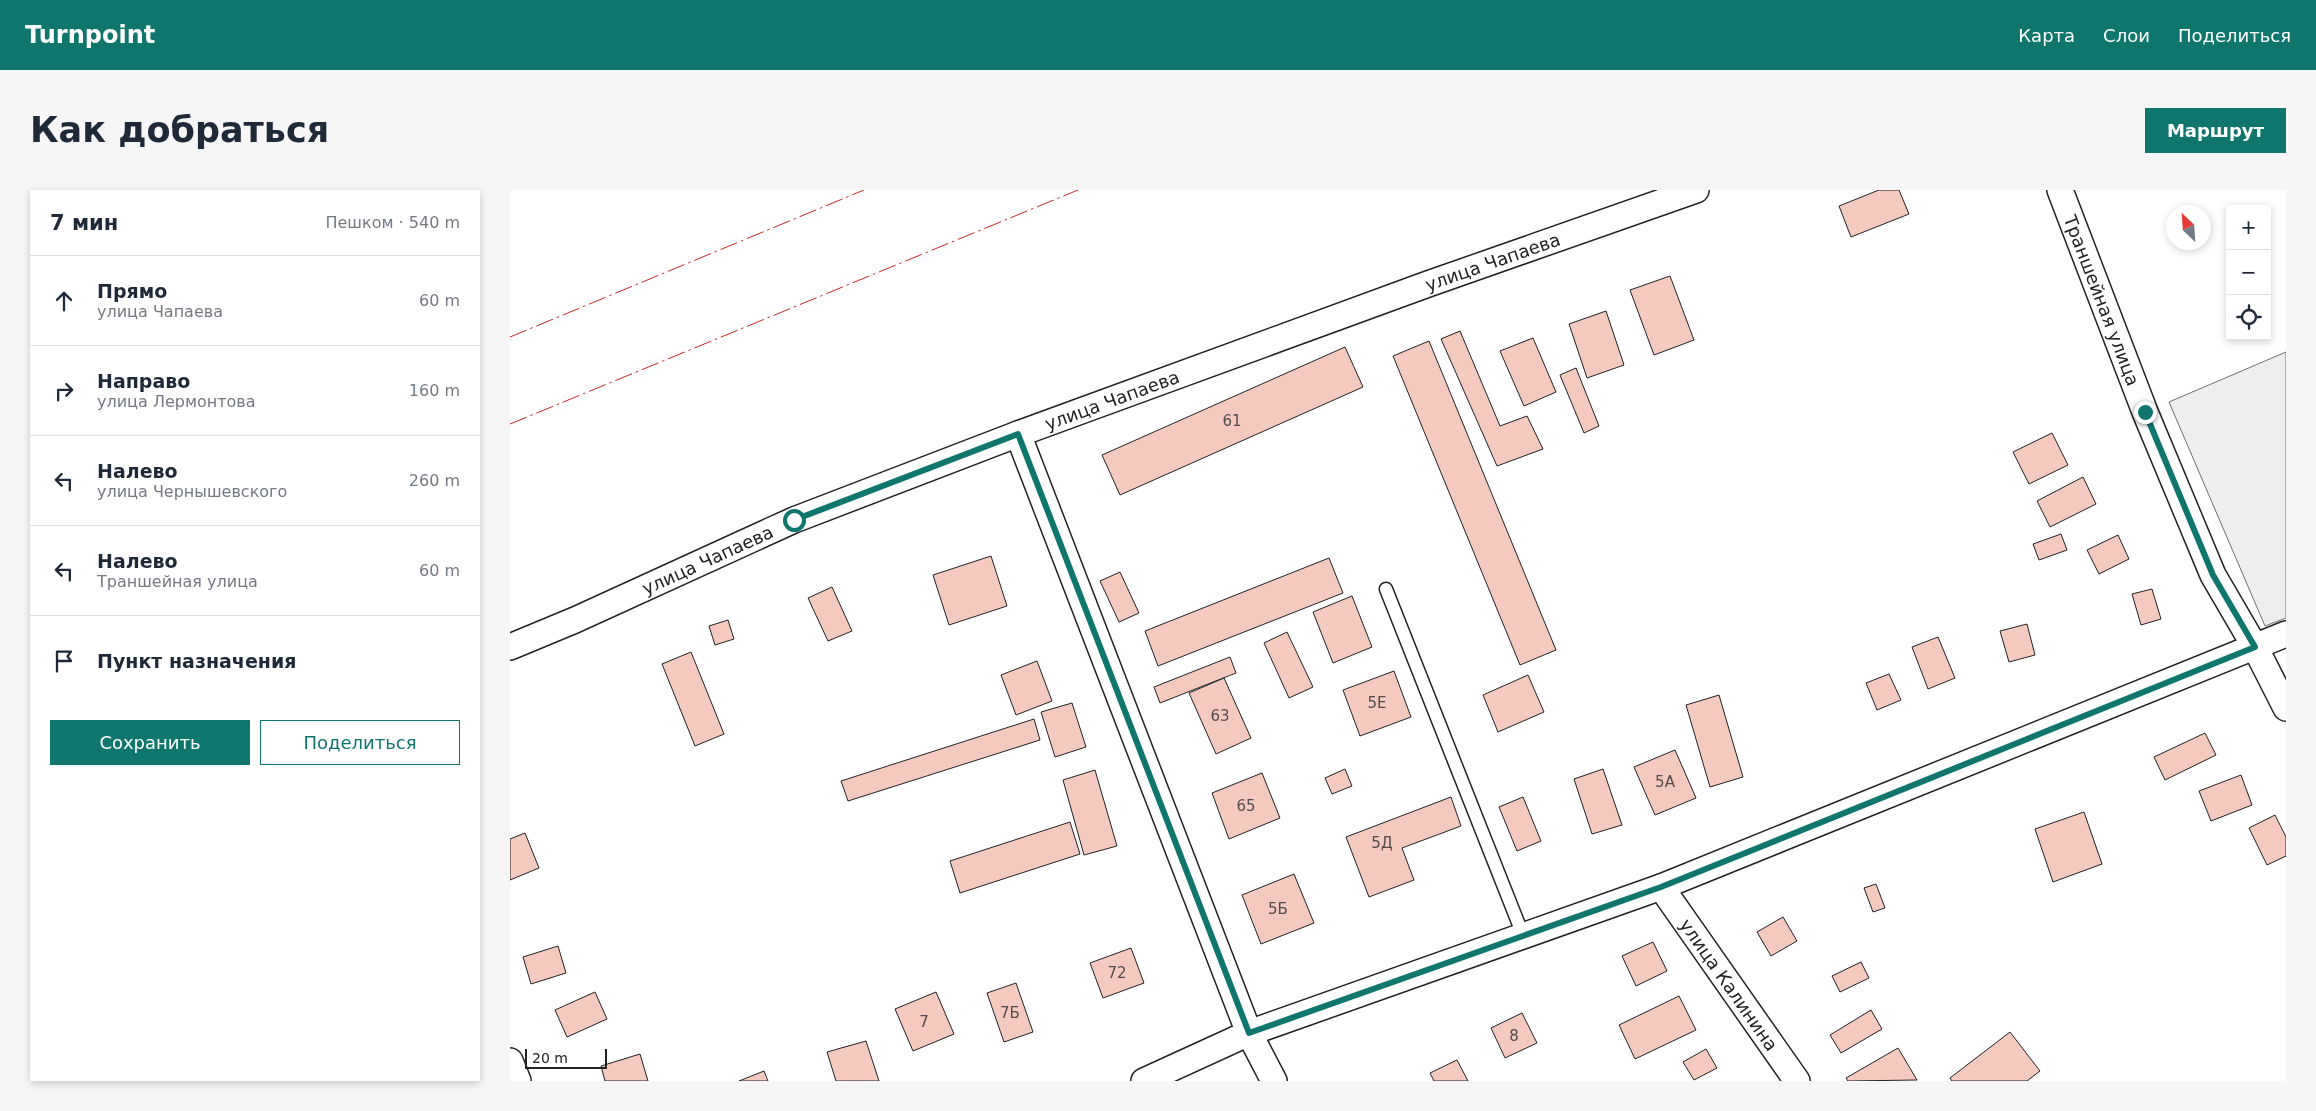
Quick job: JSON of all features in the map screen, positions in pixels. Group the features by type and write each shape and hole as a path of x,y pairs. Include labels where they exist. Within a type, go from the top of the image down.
{"street":[{"name":"улица Чапаева","path":"510,647 575,620 794,520 1018,434 1428,284 1696,190"},
{"name":"Траншейная улица","path":"2060,190 2145,412 2209,566 2255,647 2286,708"},
{"path":"1018,434 1249,1033 1274,1081"},
{"path":"1144,1081 1249,1033 1661,887 2286,634"},
{"name":"улица Калинина","path":"1661,887 1797,1081"},
{"path":"510,1061 518,1081"}],"lane":[{"path":"1386,589 1523,935"}],"shaded area":[{"path":"2286,352 2286,618 2265,626 2169,402"}],"building":[{"path":"1879,190 1899,190 1909,214 1851,237 1839,206"},
{"path":"1670,276 1694,340 1654,355 1630,290"},
{"path":"1606,311 1624,365 1587,378 1569,324"},
{"path":"1460,331 1500,426 1527,416 1543,449 1497,466 1441,339"},
{"path":"1533,338 1556,392 1524,406 1500,351"},
{"path":"1429,341 1556,650 1520,665 1393,356"},
{"path":"1345,347 1363,387 1120,495 1102,455"},
{"path":"1576,368 1599,426 1584,433 1560,375"},
{"path":"2052,433 2068,465 2029,484 2013,452"},
{"path":"2083,477 2096,504 2050,527 2037,501"},
{"path":"2061,534 2067,550 2039,560 2033,544"},
{"path":"2118,535 2129,559 2099,574 2087,550"},
{"path":"991,556 1007,606 949,625 933,575"},
{"path":"1329,558 1343,593 1158,666 1145,631"},
{"path":"1120,572 1139,613 1119,622 1100,581"},
{"path":"832,587 852,631 828,641 808,598"},
{"path":"2152,589 2161,619 2141,625 2132,594"},
{"path":"1352,596 1372,647 1333,663 1313,612"},
{"path":"728,620 734,639 715,645 709,626"},
{"path":"2027,624 2035,655 2009,662 2000,631"},
{"path":"1287,632 1313,687 1289,698 1264,643"},
{"path":"1938,637 1955,678 1928,689 1912,647"},
{"path":"691,652 724,734 695,746 662,664"},
{"path":"1230,657 1236,673 1160,703 1154,687"},
{"path":"1037,661 1052,701 1016,715 1001,675"},
{"path":"1394,671 1411,717 1360,736 1343,690"},
{"path":"1889,674 1901,700 1877,710 1866,683"},
{"path":"1528,675 1544,712 1498,732 1483,695"},
{"path":"1224,678 1251,738 1216,754 1189,693"},
{"path":"1719,695 1743,777 1710,787 1686,705"},
{"path":"1072,703 1086,747 1055,757 1041,712"},
{"path":"1034,719 1040,740 848,801 841,781"},
{"path":"2205,733 2216,755 2165,780 2154,757"},
{"path":"1675,750 1696,798 1655,815 1634,767"},
{"path":"1345,769 1352,786 1332,794 1325,778"},
{"path":"1603,769 1622,825 1592,834 1574,779"},
{"path":"1095,770 1117,846 1084,855 1063,780"},
{"path":"1262,773 1280,818 1229,839 1212,793"},
{"path":"2241,775 2252,805 2211,821 2199,791"},
{"path":"1451,797 1461,826 1402,848 1414,880 1369,897 1346,837"},
{"path":"1523,797 1541,841 1517,851 1499,807"},
{"path":"2084,812 2102,864 2053,882 2035,829"},
{"path":"2275,815 2286,837 2286,856 2267,865 2249,828"},
{"path":"1070,822 1080,854 960,893 950,861"},
{"path":"525,833 539,868 510,880 510,839"},
{"path":"1294,874 1314,923 1261,944 1242,895"},
{"path":"1876,884 1885,908 1873,912 1864,888"},
{"path":"1783,917 1797,941 1771,956 1757,932"},
{"path":"1653,942 1667,971 1636,986 1622,956"},
{"path":"558,946 566,973 531,984 523,957"},
{"path":"1131,948 1144,983 1103,998 1090,963"},
{"path":"1861,962 1869,978 1840,992 1832,976"},
{"path":"1016,983 1033,1032 1004,1042 987,993"},
{"path":"595,992 607,1019 567,1037 555,1010"},
{"path":"936,992 954,1034 913,1051 895,1009"},
{"path":"1679,996 1696,1030 1635,1059 1619,1025"},
{"path":"1871,1010 1882,1029 1841,1053 1830,1035"},
{"path":"1522,1013 1537,1043 1505,1058 1491,1028"},
{"path":"2010,1032 2040,1071 2027,1081 1952,1081 1950,1078"},
{"path":"866,1041 879,1081 836,1081 827,1052"},
{"path":"1898,1048 1917,1080 1848,1081 1846,1078"},
{"path":"1706,1049 1717,1068 1694,1080 1683,1062"},
{"path":"640,1054 648,1081 605,1081 601,1066"},
{"path":"1457,1060 1468,1081 1434,1081 1430,1073"},
{"path":"764,1071 768,1081 739,1081"}],"power":[{"path":"510,337 864,190"},
{"path":"510,424 1078,190"}],"route":[{"path":"794,520 1018,434 1249,1033 1661,887 2255,647 2213,575 2145,412"}]}
